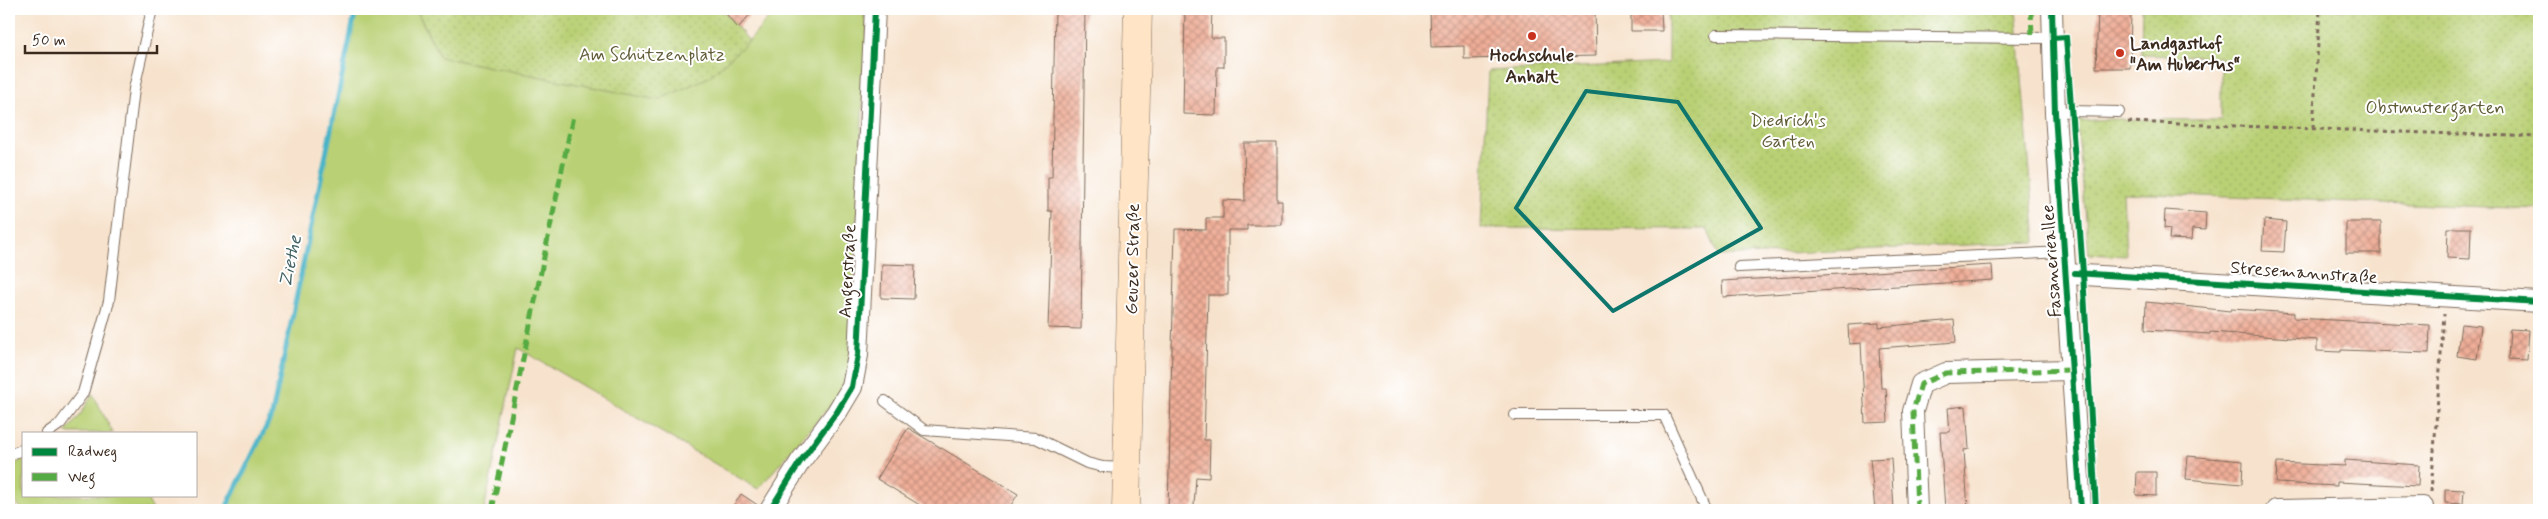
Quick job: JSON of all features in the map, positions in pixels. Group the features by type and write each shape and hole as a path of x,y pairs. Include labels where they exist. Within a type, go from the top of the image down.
{"main road":[{"name":"Geuzer Straße","path":"1126,510 1138,9"}],"street":[{"name":"Angerstraße","path":"770,510 800,462 837,412 852,387 858,355 876,9"},
{"name":"Fasanerieallee","path":"2052,9 2055,113 2081,510"},
{"name":"Stresemannstraße","path":"2067,274 2539,302"},
{"path":"1918,510 1913,411 1922,384 1946,373 2073,370"},
{"path":"2276,510 2423,508"}],"lane":[{"path":"48,432 60,424 83,393 109,301 134,90 152,9"},
{"path":"1716,35 2054,38"},
{"path":"2055,113 2071,111 2119,112"},
{"path":"1740,267 2065,252"},
{"path":"885,401 924,430 1036,438 1087,463 1103,467 1126,468"},
{"path":"1516,415 1664,414 1707,510"},
{"path":"9,455 22,450"}],"path":[{"path":"2313,128 2320,9"},
{"path":"2119,112 2129,124 2313,128 2539,137"},
{"path":"2423,508 2430,500 2445,296"}],"highlighted area":[{"path":"1586,91 1678,102 1761,228 1613,311 1516,208"}],"green space":[{"path":"356,9 416,9 440,57 749,41 776,9 868,9 848,385 758,489 518,348 484,510 226,510 272,415"},
{"name":"Am Schützenplatz","path":"416,9 722,9 749,41 709,77 658,100 440,57"},
{"name":"Diedrich's Garten","path":"1668,9 2016,9 2036,242 1719,256 1707,229 1481,228 1488,71 1668,63"},
{"name":"Obstmustergarten","path":"2142,9 2539,9 2539,209 2123,193 2126,256 2089,254 2077,121 2110,119 2221,120 2221,57 2141,55"},
{"path":"93,394 112,432 66,432 79,417"},
{"path":"22,459 22,496 146,496 153,510 23,510 9,495 9,470"}],"building":[{"path":"722,9 755,9 738,28"},
{"path":"1055,9 1085,9 1081,329 1048,328 1052,211 1048,211 1048,177 1052,177"},
{"path":"1185,9 1212,9 1211,38 1224,38 1224,67 1217,67 1216,115 1183,114"},
{"path":"1430,9 1595,9 1596,56 1464,59 1464,46 1431,47"},
{"path":"1631,9 1661,9 1662,31 1631,31"},
{"path":"2098,9 2131,9 2130,68 2096,68"},
{"path":"1244,143 1277,143 1277,201 1282,201 1282,225 1247,225 1247,230 1228,230 1228,295 1208,295 1204,440 1210,440 1209,478 1196,477 1194,506 1192,506 1192,510 1168,510 1175,229 1206,230 1206,218 1223,218 1223,200 1245,201"},
{"path":"2165,210 2206,213 2205,230 2192,229 2191,240 2169,239 2170,229 2164,228"},
{"path":"2264,220 2286,222 2284,252 2262,251"},
{"path":"2346,222 2381,222 2381,253 2346,253"},
{"path":"2448,228 2471,228 2470,259 2447,258"},
{"path":"882,264 915,265 914,299 881,298"},
{"path":"1992,265 1993,280 1723,297 1722,281"},
{"path":"2146,302 2230,311 2231,309 2294,313 2294,318 2430,325 2429,353 2317,351 2317,340 2210,332 2210,334 2145,330"},
{"path":"1954,320 1956,342 1879,348 1881,388 1886,388 1888,422 1865,423 1861,343 1849,344 1848,325 1879,323 1879,327"},
{"path":"2461,324 2481,326 2477,359 2457,356"},
{"path":"2510,329 2529,330 2527,360 2508,359"},
{"path":"1966,406 1969,449 1964,450 1968,510 1945,510 1940,432 1950,432 1948,408"},
{"path":"908,428 1018,494 1008,510 928,510 877,479"},
{"path":"2188,456 2243,461 2242,484 2186,479"},
{"path":"1891,458 1894,510 1875,510 1870,459"},
{"path":"2345,460 2419,465 2418,486 2337,482 2337,486 2276,483 2277,463 2345,466"},
{"path":"2137,472 2156,472 2156,496 2136,495"},
{"path":"2445,489 2464,490 2463,504 2445,503"},
{"path":"741,494 759,506 758,510 731,510"}],"waterway":[{"name":"Ziethe","path":"225,510 272,415 356,9"}],"marked path":[{"path":"2031,9 2032,38"},
{"path":"492,510 573,116"},
{"path":"1917,510 1913,411 1921,384 1946,373 2073,370"}],"cycle path":[{"path":"770,510 800,462 837,412 852,387 858,355 875,9"},
{"path":"2052,9 2055,113 2081,510"},
{"path":"2053,38 2066,37 2083,273 2096,510"},
{"path":"2075,273 2539,302"}],"place":[{"name":"Hochschule Anhalt","path":"1532,36"},
{"name":"Landgasthof \"Am Hubertus“","path":"2120,53"}]}
